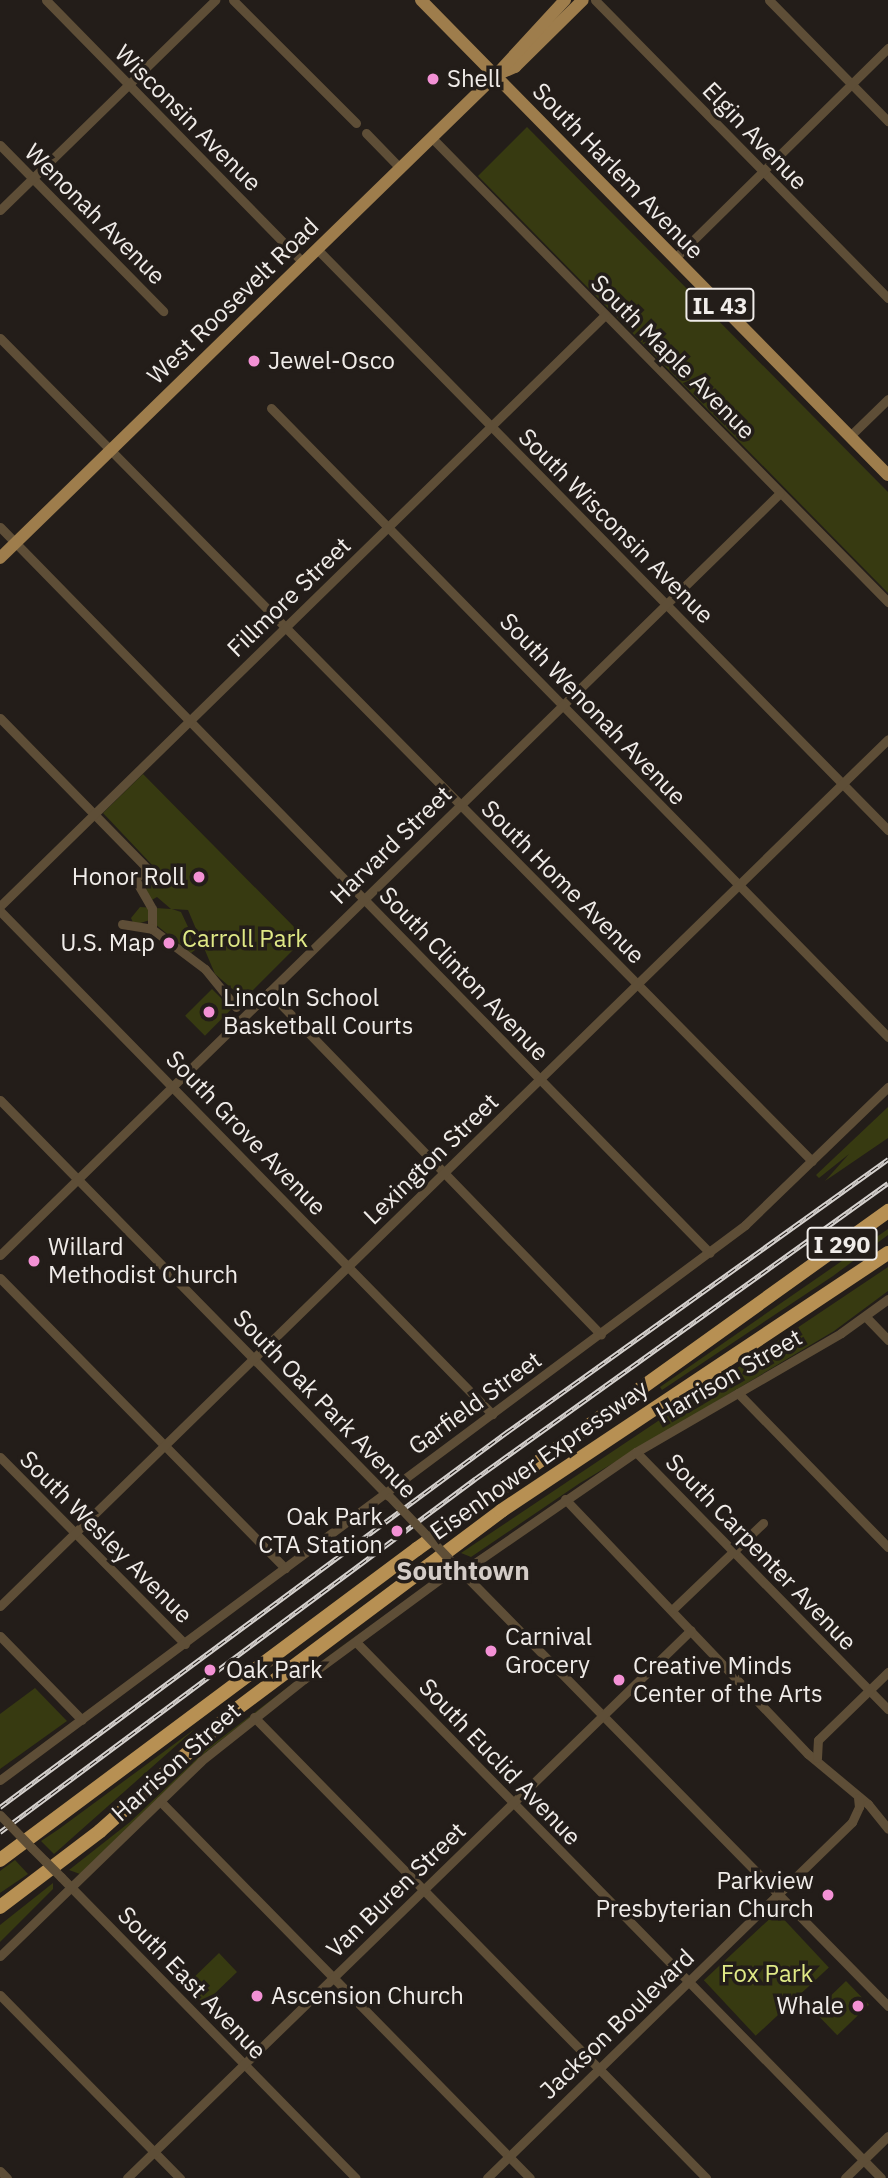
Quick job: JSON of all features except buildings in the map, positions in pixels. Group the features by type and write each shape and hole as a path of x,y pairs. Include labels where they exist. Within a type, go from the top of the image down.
{"highway":[{"name":"Eisenhower Expressway","path":"0,1860 417,1549 888,1211"},
{"name":"Eisenhower Expressway","path":"0,1907 100,1831 238,1708 501,1511 888,1253"}],"main road":[{"name":"IL 43","path":"421,0 496,75"},
{"path":"496,75 565,0"},
{"path":"496,75 515,67 583,0"},
{"name":"West Roosevelt Road","path":"0,558 496,75"},
{"name":"South Harlem Avenue","path":"496,75 888,475"}],"street":[{"name":"Wisconsin Avenue","path":"46,0 303,262"},
{"path":"0,210 215,0"},
{"path":"233,0 356,123"},
{"name":"Elgin Avenue","path":"595,0 888,298"},
{"path":"769,0 888,121"},
{"path":"674,259 888,48"},
{"path":"366,132 400,168"},
{"name":"South Maple Avenue","path":"432,138 888,602"},
{"name":"Wenonah Avenue","path":"0,145 163,311"},
{"name":"South Wisconsin Avenue","path":"317,249 888,830"},
{"name":"Fillmore Street","path":"0,909 605,316"},
{"name":"South Home Avenue","path":"0,338 812,1161"},
{"path":"850,436 888,399"},
{"name":"South Wenonah Avenue","path":"271,408 888,1037"},
{"name":"Harvard Street","path":"0,1255 780,494"},
{"name":"South Clinton Avenue","path":"0,527 710,1253"},
{"path":"0,718 146,868 135,880 152,909 152,929"},
{"name":"Lexington Street","path":"0,1606 888,739"},
{"name":"South Grove Avenue","path":"0,909 492,1415"},
{"path":"122,924 152,929 205,969 236,1007"},
{"path":"269,992 446,1171 601,1334"},
{"name":"Garfield Street","path":"0,1780 285,1568 388,1495 710,1253 812,1161 888,1087"},
{"name":"South Oak Park Avenue","path":"0,1100 888,2006"},
{"path":"0,1278 285,1568"},
{"name":"Harrison Street","path":"0,1956 160,1801 254,1717 356,1642 636,1452 866,1317 888,1299"},
{"path":"866,1317 888,1340"},
{"path":"738,1393 888,1547"},
{"name":"South Carpenter Avenue","path":"636,1452 888,1709"},
{"name":"South Wesley Avenue","path":"0,1457 185,1644"},
{"path":"565,1499 796,1737 816,1754 858,1803 888,1829"},
{"path":"672,1610 763,1523"},
{"name":"Van Buren Street","path":"127,2178 691,1630"},
{"path":"0,1636 82,1720"},
{"name":"South Euclid Avenue","path":"356,1642 881,2178"},
{"path":"816,1754 818,1740 888,1672"},
{"path":"254,1717 706,2178"},
{"path":"160,1801 530,2178"},
{"name":"Jackson Boulevard","path":"487,2178 852,1822 858,1803"},
{"name":"South East Avenue","path":"0,1815 356,2178"},
{"path":"0,1995 180,2178"},
{"path":"845,2178 888,2136"},
{"path":"0,2171 7,2178"}],"green space":[{"path":"527,127 888,492 888,593 478,176"},
{"name":"Carroll Park","path":"143,774 305,938 244,999 215,974 188,910 172,909 181,912 189,929 195,950 191,953 150,920 134,925 131,918 140,907 171,909 157,897 150,901 140,891 156,869 103,813"},
{"name":"Lincoln School Basketball Courts","path":"212,989 232,1009 205,1036 185,1016"},
{"path":"888,1107 888,1138 825,1181 849,1154 819,1178 816,1175"},
{"path":"888,1229 888,1235 833,1276 662,1390 660,1387"},
{"path":"888,1267 888,1291 834,1331 580,1483 471,1557 461,1553"},
{"path":"364,1629 207,1751 80,1874 69,1870 130,1822 208,1748"},
{"path":"35,1688 67,1721 0,1769 0,1714"},
{"path":"196,1728 54,1854 41,1841 59,1829"},
{"path":"15,1860 28,1874 0,1893 0,1871"},
{"path":"53,1883 53,1889 0,1942 0,1925"},
{"name":"Fox Park","path":"777,1912 829,1968 756,2036 704,1980"},
{"path":"219,1953 237,1972 209,1999 215,2006 210,2010 185,1986"},
{"path":"846,1981 869,2005 837,2035 814,2012"}],"railway":[{"path":"0,1807 507,1432 888,1159"},
{"path":"0,1832 475,1479 888,1183"}],"place":[{"name":"Shell","path":"433,79"},
{"name":"Jewel-Osco","path":"254,361"},
{"name":"Honor Roll","path":"199,877"},
{"name":"U.S. Map","path":"169,943"},
{"name":"Lincoln School Basketball Courts","path":"209,1012"},
{"name":"Willard Methodist Church","path":"34,1261"},
{"name":"Oak Park CTA Station","path":"397,1531"},
{"name":"Carnival Grocery","path":"491,1651"},
{"name":"Oak Park","path":"210,1670"},
{"name":"Creative Minds Center of the Arts","path":"619,1680"},
{"name":"Parkview Presbyterian Church","path":"828,1895"},
{"name":"Ascension Church","path":"257,1996"},
{"name":"Whale","path":"858,2006"}],"district":[{"name":"Southtown","path":"463,1571"}]}
